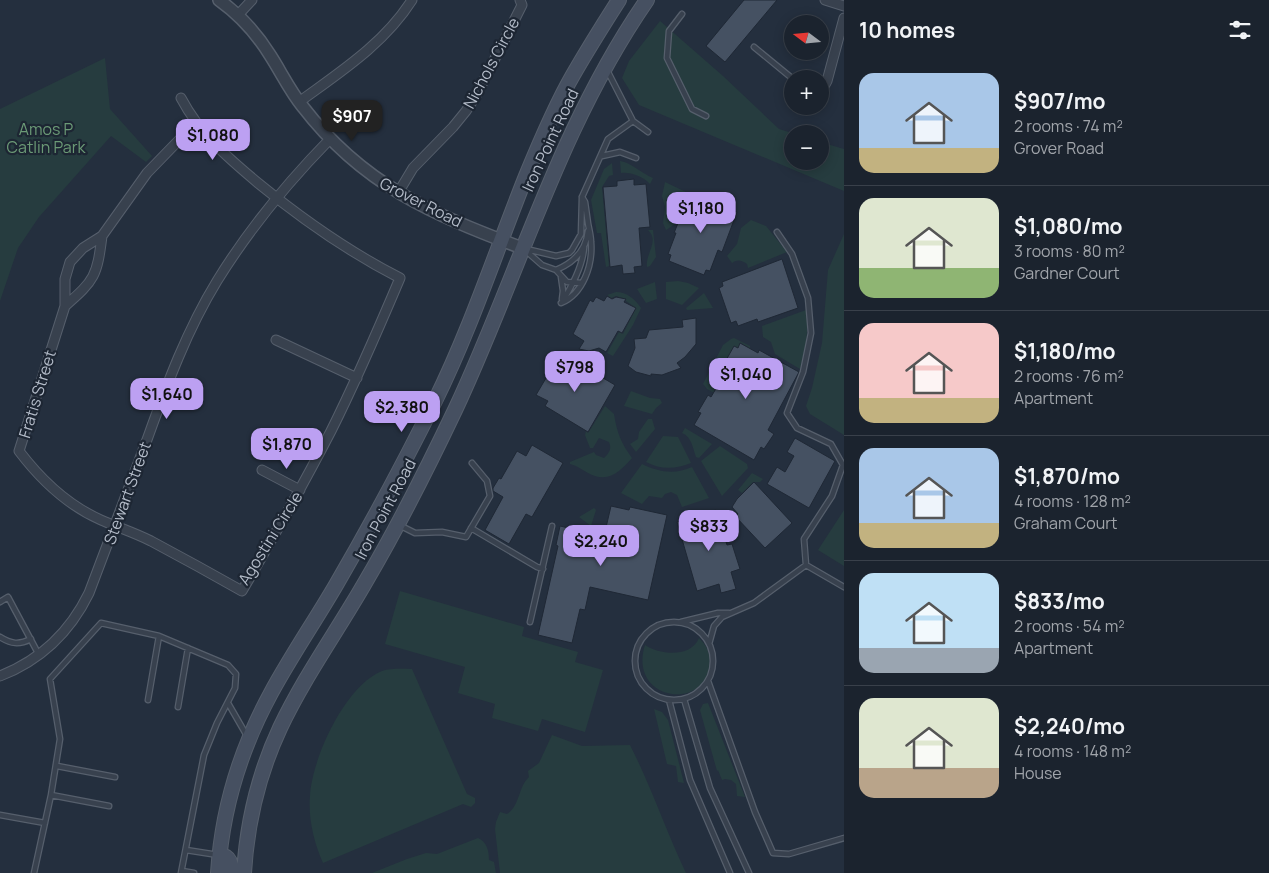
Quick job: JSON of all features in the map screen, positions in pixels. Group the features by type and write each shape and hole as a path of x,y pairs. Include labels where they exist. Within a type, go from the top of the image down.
{"main road":[{"name":"Iron Point Road","path":"218,873 230,799 249,739 271,692 346,567 436,398 467,328 530,167 568,85 619,0"},
{"name":"Iron Point Road","path":"244,873 252,808 268,757 280,728 294,701 355,601 397,524 457,406 488,336 522,248 569,137 606,67 647,0"},
{"path":"220,855 225,856 230,862 232,873"}],"street":[{"name":"Grover Road","path":"219,0 238,15 258,37 299,102 330,139 360,167 398,193 422,206 522,248"},
{"path":"238,15 252,0"},
{"path":"299,102 359,58 392,26 412,0"},
{"name":"Nichols Circle","path":"398,193 413,168 454,127 477,94 522,5 520,0"},
{"path":"825,0 844,6"},
{"path":"829,74 844,18"},
{"path":"181,98 197,125 221,152 276,198"},
{"name":"Fratis Street","path":"115,526 82,510 59,494 44,480 20,451 65,306 65,279 70,262 83,248 102,236 148,173 179,140 197,125"},
{"name":"Stewart Street","path":"0,676 26,664 39,655 63,634 82,608 115,526 174,365 194,323 216,282 240,244 276,198 330,139"},
{"name":"Agostini Circle","path":"115,526 149,540 242,591 300,490 357,378 400,278 339,244 276,198"},
{"name":"Fratis Street","path":"65,306 93,279 102,236"},
{"path":"276,340 357,378"},
{"path":"262,470 300,490"}],"lane":[{"path":"682,14 669,31 666,58 692,109 706,116"},
{"path":"754,47 784,72"},
{"path":"606,67 633,121 648,132"},
{"path":"522,248 556,256 569,253 572,250 581,234 582,197 608,139 633,121"},
{"path":"602,156 620,152 636,158"},
{"path":"561,303 570,299 582,283 590,258 592,243 585,202 582,197"},
{"path":"561,303 583,257 588,234 588,223"},
{"path":"777,232 792,254 808,298 811,333 803,372 787,413 797,428 830,444 843,465 832,496 804,539 806,565"},
{"path":"556,270 567,265 578,255 584,246"},
{"path":"522,248 542,265 556,270 567,282 582,283"},
{"path":"561,277 563,291 561,303"},
{"path":"397,524 414,533 442,532 466,538 490,496 487,481 472,464"},
{"path":"530,622 552,526"},
{"path":"471,528 543,569"},
{"path":"806,565 844,587"},
{"path":"709,644 714,626 722,617 754,604 806,565"},
{"path":"0,602 8,597 39,655"},
{"path":"680,622 694,627 706,638 713,659 711,674 708,681 698,692 684,699 669,700 654,694 640,680 636,667 636,653 642,639 652,629 665,623 733,612"},
{"path":"34,873 52,795 60,739 50,679 101,623 159,636 228,665 236,674 235,688 204,755 181,872 194,873"},
{"path":"148,700 159,636"},
{"path":"0,637 7,642 15,644 31,639"},
{"path":"178,707 188,648"},
{"path":"708,681 755,812 774,854 789,854 844,838"},
{"path":"684,699 710,788 749,873"},
{"path":"669,700 690,780 730,873"},
{"path":"228,703 249,739"},
{"path":"57,766 115,777"},
{"path":"52,795 109,806"},
{"path":"0,815 45,823"},
{"path":"186,850 220,855"}],"green space":[{"path":"660,21 723,76 779,129 784,131 784,166 639,105 622,78 629,61"},
{"name":"Amos P Catlin Park","path":"105,58 110,109 152,156 146,162 111,136 39,217 18,248 0,301 0,109"},
{"path":"829,145 844,149 844,191 794,170 829,170"},
{"path":"620,161 653,178 650,184 636,175 621,173"},
{"path":"612,163 613,175 609,176 602,187 609,266 606,267 601,233 597,233 591,200 604,169"},
{"path":"665,182 688,193 675,224 666,230 663,223 665,207 662,196"},
{"path":"751,220 766,226 787,252 748,268 747,264 741,261 732,263 727,256 737,244 741,228"},
{"path":"648,230 653,230 656,257 650,266 647,267 653,239"},
{"path":"844,234 844,435 810,414 806,406 822,343 828,270"},
{"path":"678,281 699,288 682,305 666,299 666,282"},
{"path":"655,282 657,299 646,303 637,289"},
{"path":"616,292 624,293 641,308 633,325 613,356 607,353 619,332 623,334 636,308 626,299 616,296 611,298 607,295"},
{"path":"704,293 713,308 687,310 686,308"},
{"path":"806,310 806,340 800,369 775,354 771,342 763,337 762,326"},
{"path":"734,338 750,346 750,349 741,343 738,348 734,347 717,378 721,380 718,385 720,396 707,389 703,384 723,345"},
{"path":"631,391 650,398 660,399 662,403 652,414 624,406"},
{"path":"605,406 614,414 620,437 632,458 616,473 607,477 601,477 592,475 570,464 570,462 594,452 596,455 604,458 609,453 609,442 599,438 593,448 590,448 585,435"},
{"path":"648,419 652,419 655,429 636,452 630,444 638,439 639,432"},
{"path":"685,428 712,444 699,458 696,457 690,440 682,433"},
{"path":"663,436 678,437 691,463 668,468 646,462"},
{"path":"720,446 747,464 748,468 722,496 701,461"},
{"path":"642,464 667,472 692,467 709,498 682,507 677,495 671,492 665,494 662,498 649,496 642,504 621,493"},
{"path":"752,473 763,479 760,482 753,482 742,493 738,490"},
{"path":"594,508 596,510 591,526 579,517"},
{"path":"844,510 844,566 818,550"},
{"path":"400,591 524,627 522,636 578,652 575,662 603,670 585,732 542,719 538,731 492,718 495,704 458,693 465,667 385,644"},
{"path":"699,638 707,648 710,656 709,669 703,682 693,691 681,694 668,693 656,687 647,677 643,663 645,645 659,651 675,653 689,649"},
{"path":"412,669 467,794 475,798 475,803 471,807 463,804 323,863 312,830 310,796 312,780 324,744 343,707 368,679 386,670"},
{"path":"708,703 745,797 737,796 736,784 731,780 722,780 717,771 700,710 703,704"},
{"path":"654,709 662,712 668,720 684,783 678,782 676,766 667,764"},
{"path":"552,735 582,746 630,745 686,873 500,873 495,829 496,822 500,812 507,814 511,811 525,781 529,777 528,771 539,763"},
{"path":"478,838 487,847 489,860 494,862 496,873 372,873 426,853 437,854"}],"building":[{"path":"744,0 777,0 725,62 706,46"},
{"path":"634,179 634,185 646,184 650,227 639,228 642,266 634,267 635,273 623,274 622,265 610,267 603,187 617,186 617,181"},
{"path":"690,193 737,212 722,252 718,250 710,271 706,270 704,275 669,261 671,255 668,254 676,233 674,233"},
{"path":"782,259 798,308 758,322 757,319 738,326 736,321 731,323 719,288 723,286 722,282"},
{"path":"607,296 612,299 616,297 626,299 624,302 636,308 622,333 618,331 606,352 599,348 589,351 579,349 584,341 573,334 590,300 593,302 596,297 604,301"},
{"path":"696,318 696,344 677,363 681,368 662,375 651,374 651,376 636,372 628,366 635,348 634,339 646,338 649,330 683,327 682,320"},
{"path":"740,343 758,353 759,350 799,372 768,430 774,434 764,449 761,447 754,460 694,425 701,413 698,412 708,395 711,397 721,380 716,378 734,346 738,348"},
{"path":"559,356 569,362 571,359 615,385 588,432 545,406 548,401 536,395"},
{"path":"795,438 835,461 809,508 767,484 777,467 785,472 794,456 787,452"},
{"path":"532,445 563,463 532,517 526,514 509,544 485,530 503,497 493,491 493,488 499,478 501,479 517,451 526,456"},
{"path":"754,482 792,523 765,548 735,516 738,514 732,507 737,499"},
{"path":"611,506 629,510 630,507 667,515 648,600 590,587 585,610 580,609 572,643 538,635 558,546 556,545 560,526 604,536"},
{"path":"716,510 727,545 732,544 740,569 731,572 736,589 721,593 719,584 697,591 677,522"}]}
